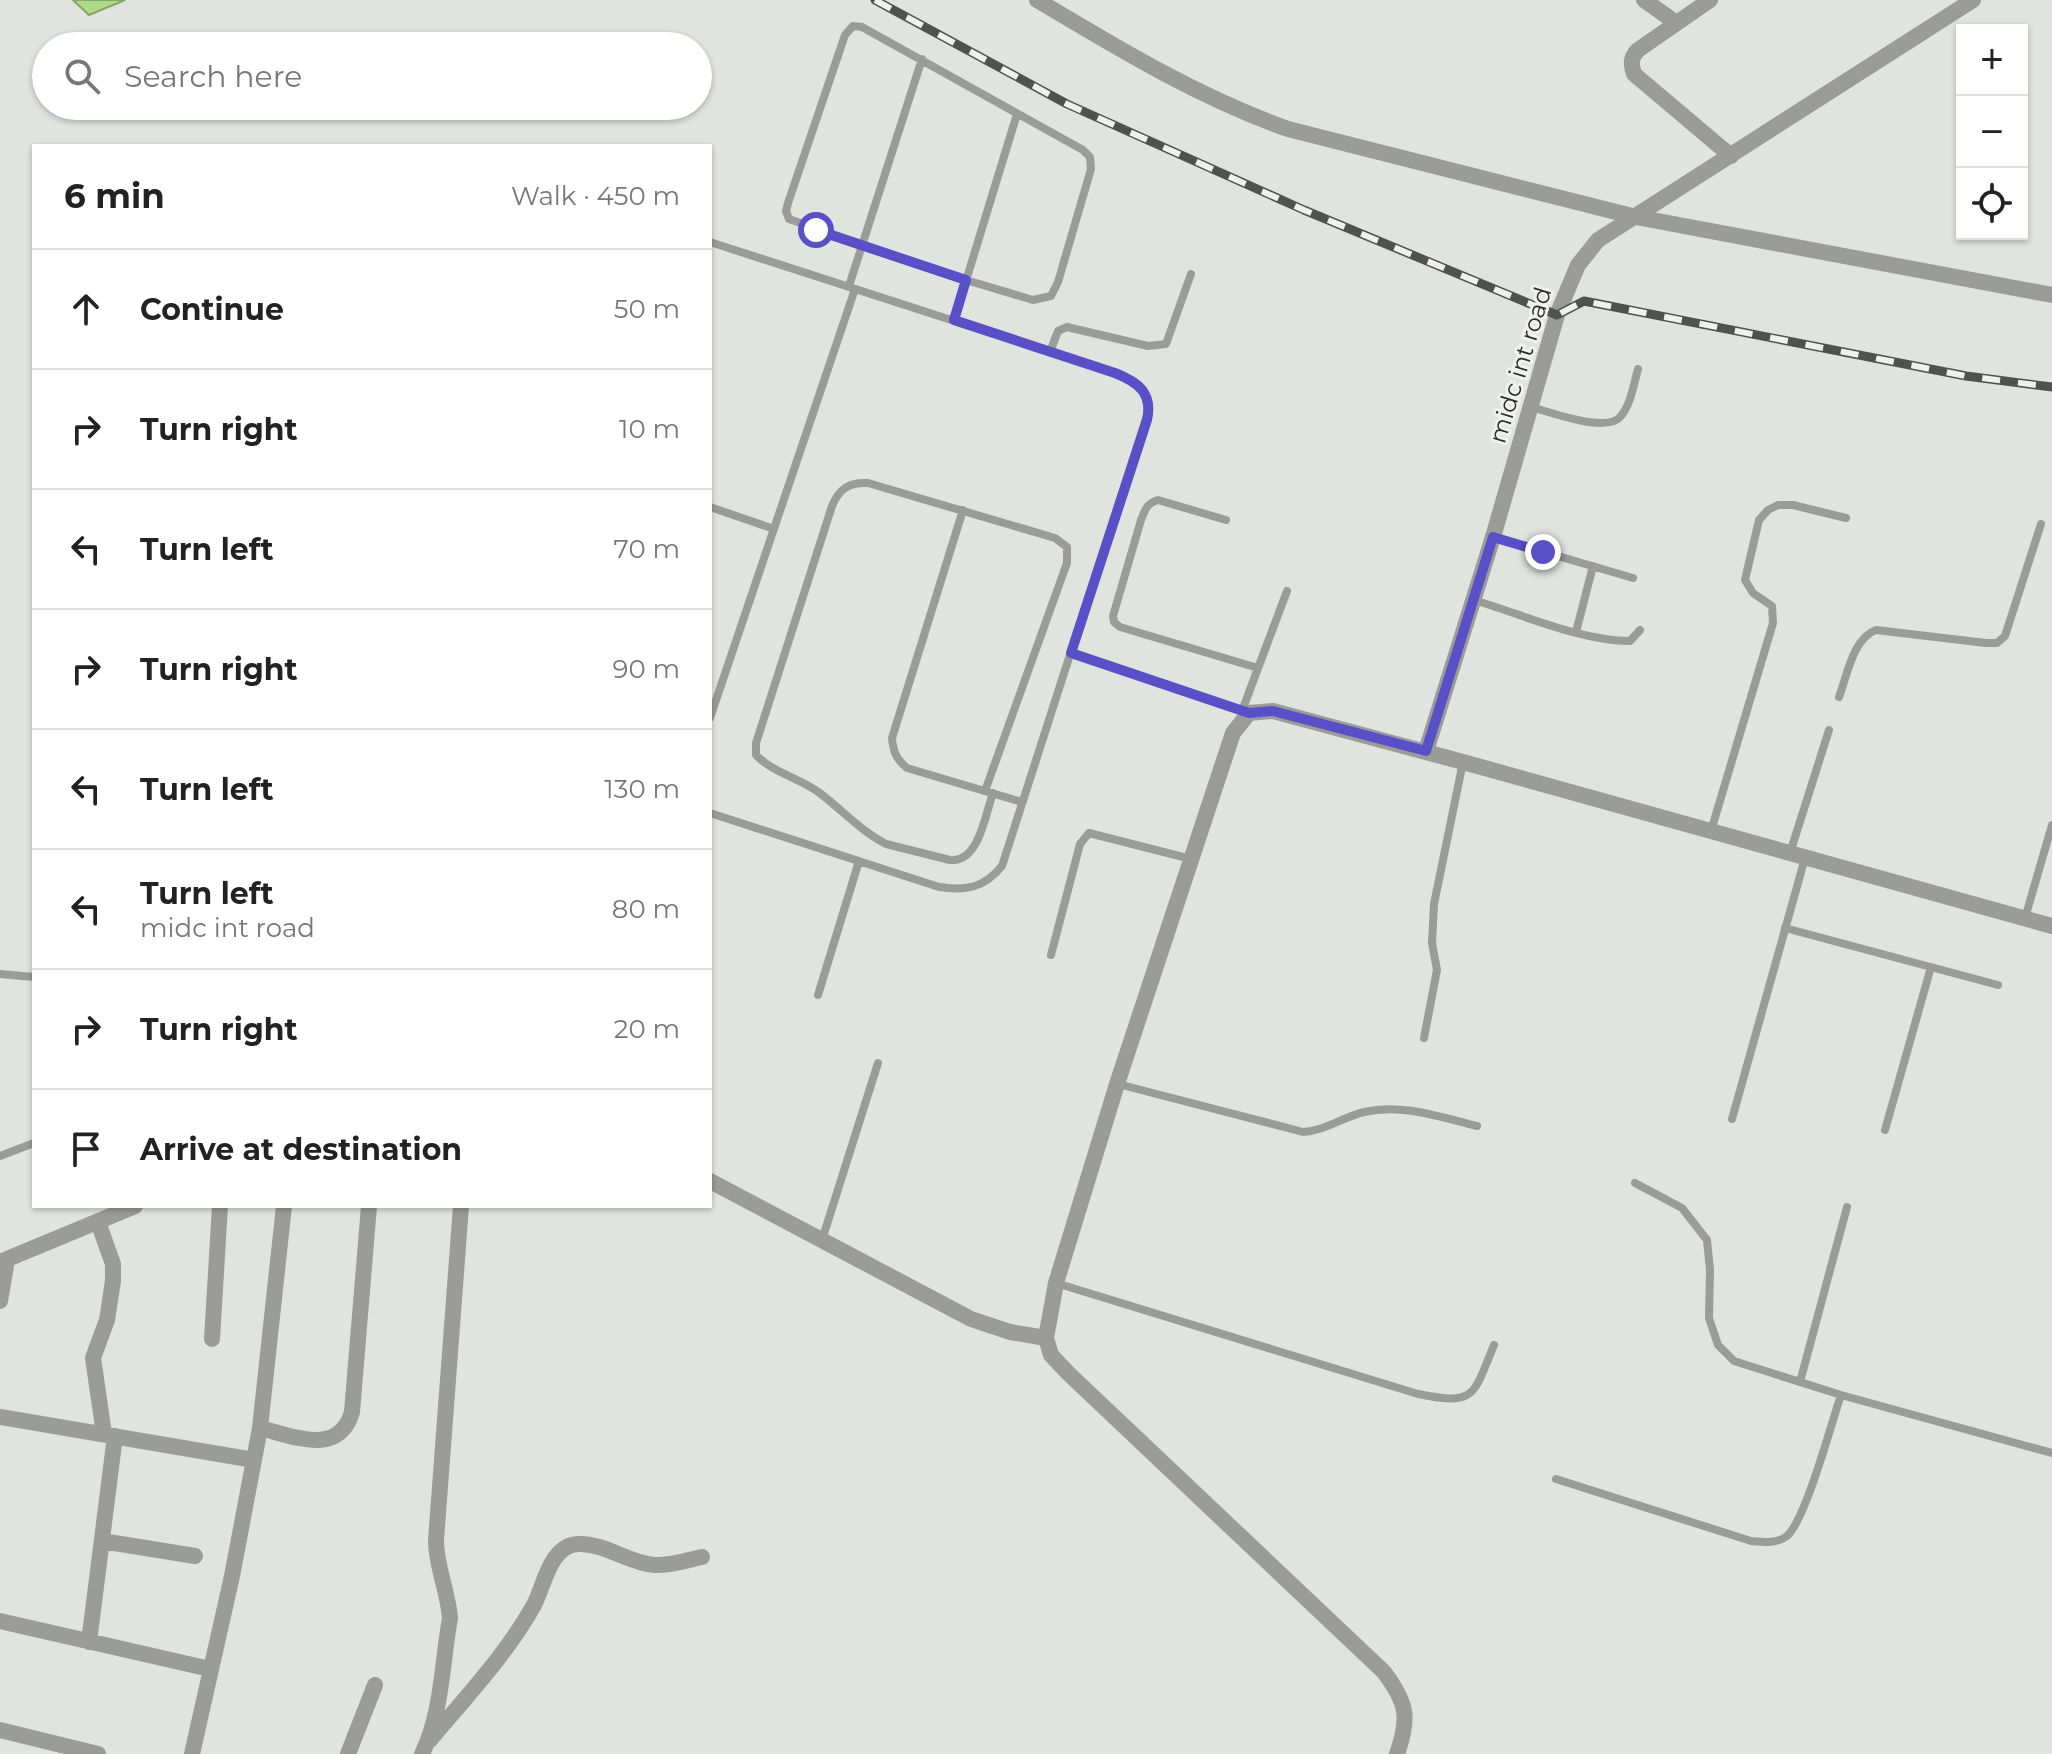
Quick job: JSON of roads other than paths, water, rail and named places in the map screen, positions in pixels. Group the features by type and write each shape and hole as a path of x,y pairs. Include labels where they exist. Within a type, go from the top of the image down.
{"street":[{"path":"1037,0 1147,66 1262,120 1317,137 1636,217 2052,295"},
{"path":"1644,0 1675,22"},
{"path":"1710,0 1675,22 1633,55 1631,65 1634,74 1731,156"},
{"name":"midc int road","path":"1426,751 1493,537 1557,315 1578,265 1598,240 1973,0"},
{"path":"1397,1754 1406,1729 1402,1696 1384,1672 1069,1374 1051,1355 1046,1338 1056,1283 1117,1084 1233,733 1246,712 1273,711 1426,751 2052,926"},
{"path":"712,1182 971,1319 1010,1332 1046,1338"},
{"path":"0,1301 3,1261 105,1214 128,1208"},
{"path":"212,1339 220,1208"},
{"path":"192,1754 232,1576 260,1428 284,1208"},
{"path":"260,1428 310,1440 327,1439 339,1434 348,1425 352,1412 369,1208"},
{"path":"425,1748 450,1618 436,1556 436,1540 461,1208"},
{"path":"89,1642 102,1541 110,1435 93,1358 107,1320 113,1281 105,1214"},
{"path":"0,1417 254,1460"},
{"path":"102,1541 195,1556"},
{"path":"425,1748 502,1655 535,1603 549,1568 568,1546 596,1547 653,1565 670,1565 702,1557"},
{"path":"0,1621 210,1669"},
{"path":"348,1754 375,1685"},
{"path":"0,1730 69,1751 98,1754"}],"lane":[{"path":"862,27 922,59 1083,150 1091,161 1058,282 1051,296 1041,300 966,280 793,222 786,211 850,28 862,27"},
{"path":"712,712 852,288 862,245 922,59"},
{"path":"954,320 1017,114"},
{"path":"712,243 1115,373 1137,383 1148,398 1149,409 1002,866 993,877 963,890 939,887 712,814"},
{"path":"1050,352 1058,331 1067,327 1148,346 1166,344 1191,274"},
{"path":"1531,407 1595,424 1612,423 1622,415 1638,369"},
{"path":"868,483 963,510 1055,538 1065,543 1068,551 1067,563 969,855 958,861 877,840 819,792 759,759 754,749 837,495 846,486 868,483"},
{"path":"1226,520 1158,500 1152,501 1141,520 1113,616 1120,627 1258,668"},
{"path":"1711,831 1773,623 1772,606 1753,593 1745,580 1759,520 1778,505 1793,505 1846,518"},
{"path":"712,508 774,529"},
{"path":"963,510 892,738 893,750 898,761 907,768 1022,802"},
{"path":"1839,697 1859,644 1870,632 1876,630 1997,643 2005,636 2041,524"},
{"path":"1493,537 1633,578"},
{"path":"1576,632 1593,566"},
{"path":"1071,653 1246,712 1258,668 1287,591"},
{"path":"1474,600 1576,632 1618,641 1630,641 1640,630"},
{"path":"1732,1119 1785,928 1797,855 1829,730"},
{"path":"1424,1038 1437,970 1432,943 1434,904 1463,762"},
{"path":"2025,918 2052,825"},
{"path":"1051,955 1080,844 1089,833 1191,859"},
{"path":"818,995 859,861"},
{"path":"1785,928 1998,985"},
{"path":"1885,1130 1931,967"},
{"path":"0,974 32,977"},
{"path":"822,1240 878,1063"},
{"path":"1117,1084 1303,1132 1315,1131 1379,1109 1418,1111 1477,1126"},
{"path":"0,1156 32,1144"},
{"path":"1635,1183 1682,1208 1707,1240 1709,1318 1718,1345 1734,1361 1841,1395 2052,1453"},
{"path":"1800,1382 1847,1207"},
{"path":"1056,1283 1418,1394 1450,1400 1476,1389 1494,1345"},
{"path":"1556,1479 1751,1541 1771,1543 1786,1537 1800,1519 1841,1395"}],"railway":[{"path":"875,0 1067,104 1304,210 1557,315 1584,301 1966,376 2052,387"}]}
